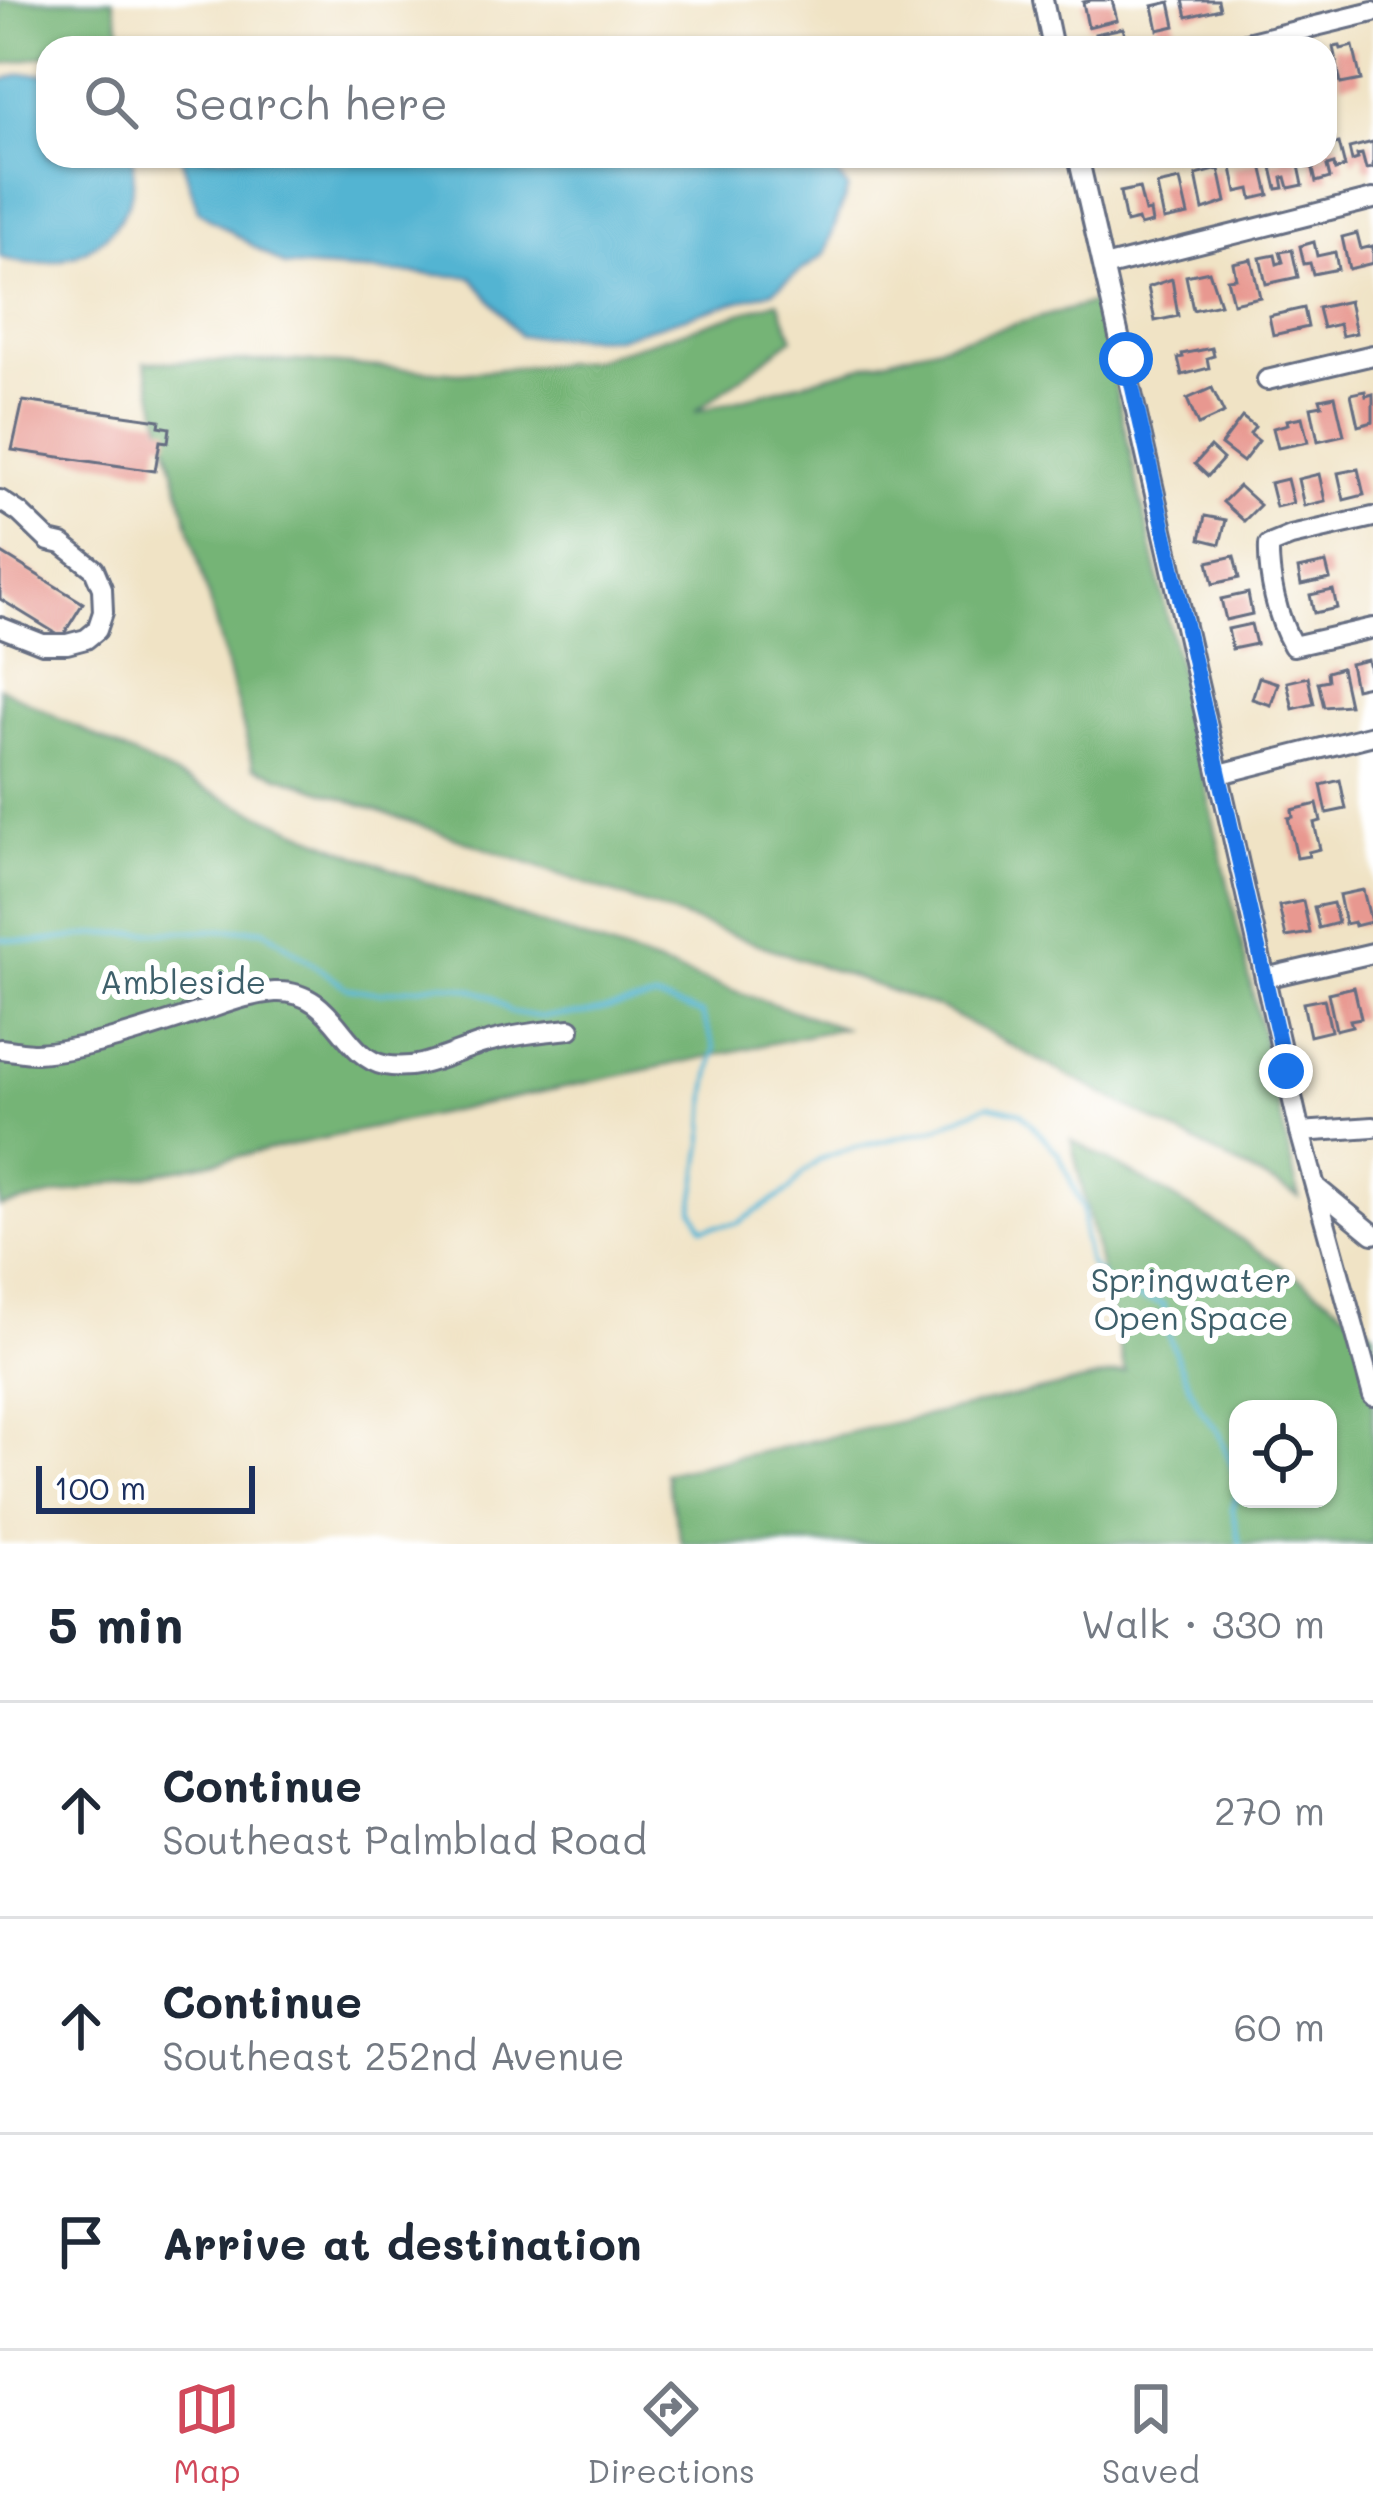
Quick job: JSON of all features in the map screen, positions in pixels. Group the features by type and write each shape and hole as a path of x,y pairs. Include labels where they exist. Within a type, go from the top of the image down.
{"street":[{"path":"1043,0 1050,36"},
{"path":"1275,36 1373,12"},
{"path":"1081,168 1300,1132 1373,1396"},
{"path":"1104,267 1373,199"},
{"path":"1268,380 1373,355"},
{"path":"0,500 49,541 62,544 94,568 102,588 103,612 97,630 67,644 43,644 0,627"},
{"path":"1373,518 1269,545 1268,561 1284,630 1293,646 1373,628"},
{"path":"1220,774 1373,735"},
{"path":"1265,978 1373,953"},
{"path":"0,1049 35,1053 80,1045 244,996 274,992 296,992 314,1002 363,1056 379,1064 404,1067 520,1034 570,1029"},
{"path":"1300,1132 1373,1127"},
{"path":"1317,1188 1373,1234"}],"green space":[{"path":"0,0 113,0 122,36 36,36 36,58 0,65"},
{"path":"778,301 793,338 695,412 1096,302 1299,1197 940,1008 254,767 145,362 297,361 459,373 589,361"},
{"name":"Ambleside","path":"0,687 208,791 368,860 843,1028 0,1207"},
{"name":"Springwater Open Space","path":"1071,1140 1226,1230 1373,1331 1373,1544 682,1544 665,1473 1125,1372"}],"water":[{"path":"36,74 36,168 132,168 127,207 114,228 74,256 25,263 0,257 0,81"},
{"path":"185,168 832,168 848,188 825,254 773,291 616,338 520,336 472,277 285,266 198,211"}],"building":[{"path":"1112,0 1117,20 1088,27 1083,2"},
{"path":"1183,0 1218,0 1220,9 1187,17"},
{"path":"1170,2 1175,26 1158,30 1153,6"},
{"path":"1123,28 1125,36 1095,36"},
{"path":"1337,46 1353,46 1361,80 1341,84"},
{"path":"1373,142 1373,168 1366,169 1362,154 1352,161 1349,148"},
{"path":"1337,143 1345,167 1335,170 1337,168"},
{"path":"1232,168 1263,168 1269,195 1252,199 1250,189 1237,192"},
{"path":"1272,168 1299,168 1303,185 1289,188 1286,177 1282,178 1284,188 1277,189"},
{"path":"1313,168 1328,168 1330,178 1316,182"},
{"path":"1219,169 1226,202 1203,210 1196,175"},
{"path":"1180,180 1188,215 1164,220 1157,185"},
{"path":"1139,188 1152,223 1140,226 1138,220 1126,223 1120,192"},
{"path":"1357,233 1361,249 1373,246 1373,263 1349,269 1342,237"},
{"path":"1314,242 1317,256 1335,252 1338,269 1313,274 1310,263 1304,264 1300,246"},
{"path":"1292,250 1298,277 1266,284 1260,258 1275,255 1277,264 1283,262 1280,252"},
{"path":"1251,259 1260,297 1233,303 1227,279 1236,278 1233,263"},
{"path":"1209,271 1220,304 1193,310 1186,276"},
{"path":"1172,279 1178,316 1155,321 1148,287"},
{"path":"1349,301 1356,333 1342,336 1339,324 1323,328 1318,308"},
{"path":"1304,308 1308,327 1273,335 1269,316"},
{"path":"1212,348 1209,368 1182,375 1178,358 1182,354"},
{"path":"1212,388 1224,413 1198,425 1187,399"},
{"path":"1365,391 1366,396 1373,394 1373,422 1358,426 1351,394"},
{"path":"1335,396 1344,435 1318,441 1311,407"},
{"path":"23,401 160,420 159,426 170,428 168,442 160,441 155,471 12,450"},
{"path":"1242,417 1255,427 1250,434 1259,441 1243,462 1221,445"},
{"path":"1302,417 1308,442 1278,448 1273,428"},
{"path":"1210,447 1223,459 1208,476 1195,464"},
{"path":"1358,469 1364,495 1344,500 1338,473"},
{"path":"1319,474 1325,501 1304,506 1298,479"},
{"path":"1287,479 1293,503 1276,507 1270,483"},
{"path":"1239,486 1260,505 1244,521 1223,502"},
{"path":"1205,516 1226,520 1220,544 1200,539"},
{"path":"0,552 83,603 62,637 0,599"},
{"path":"1234,556 1239,578 1213,584 1208,562"},
{"path":"1326,563 1330,579 1301,585 1298,569"},
{"path":"1333,590 1337,608 1314,613 1310,595"},
{"path":"1248,593 1252,614 1226,620 1221,599"},
{"path":"1251,624 1256,644 1232,649 1228,629"},
{"path":"1368,660 1373,685 1355,689 1350,664"},
{"path":"1341,668 1349,705 1324,707 1318,682 1328,680 1327,672"},
{"path":"1259,677 1278,683 1271,705 1252,699"},
{"path":"1308,677 1314,704 1293,709 1287,682"},
{"path":"1340,780 1346,809 1327,813 1321,785"},
{"path":"1317,804 1321,821 1314,823 1320,849 1297,858 1288,818 1293,817 1292,810"},
{"path":"1363,890 1371,922 1345,924 1339,895"},
{"path":"1303,901 1310,933 1286,937 1279,906"},
{"path":"1333,903 1338,923 1319,928 1314,907"},
{"path":"1354,987 1361,1018 1336,1030 1328,993"},
{"path":"1324,999 1331,1031 1310,1036 1303,1003"}],"waterway":[{"path":"0,939 34,942 99,934 263,929 347,988 379,993 441,984 470,989 491,996 511,1012 540,1017 584,1014 656,999 702,1014 715,1049 693,1210 703,1228 738,1223 790,1190 821,1159 845,1150 934,1129 988,1105 1020,1112 1059,1154 1083,1209 1089,1263 1116,1293 1163,1304 1180,1365 1229,1459"},
{"path":"1232,1508 1240,1544"}],"route":[{"path":"1126,359 1286,1071"}]}
